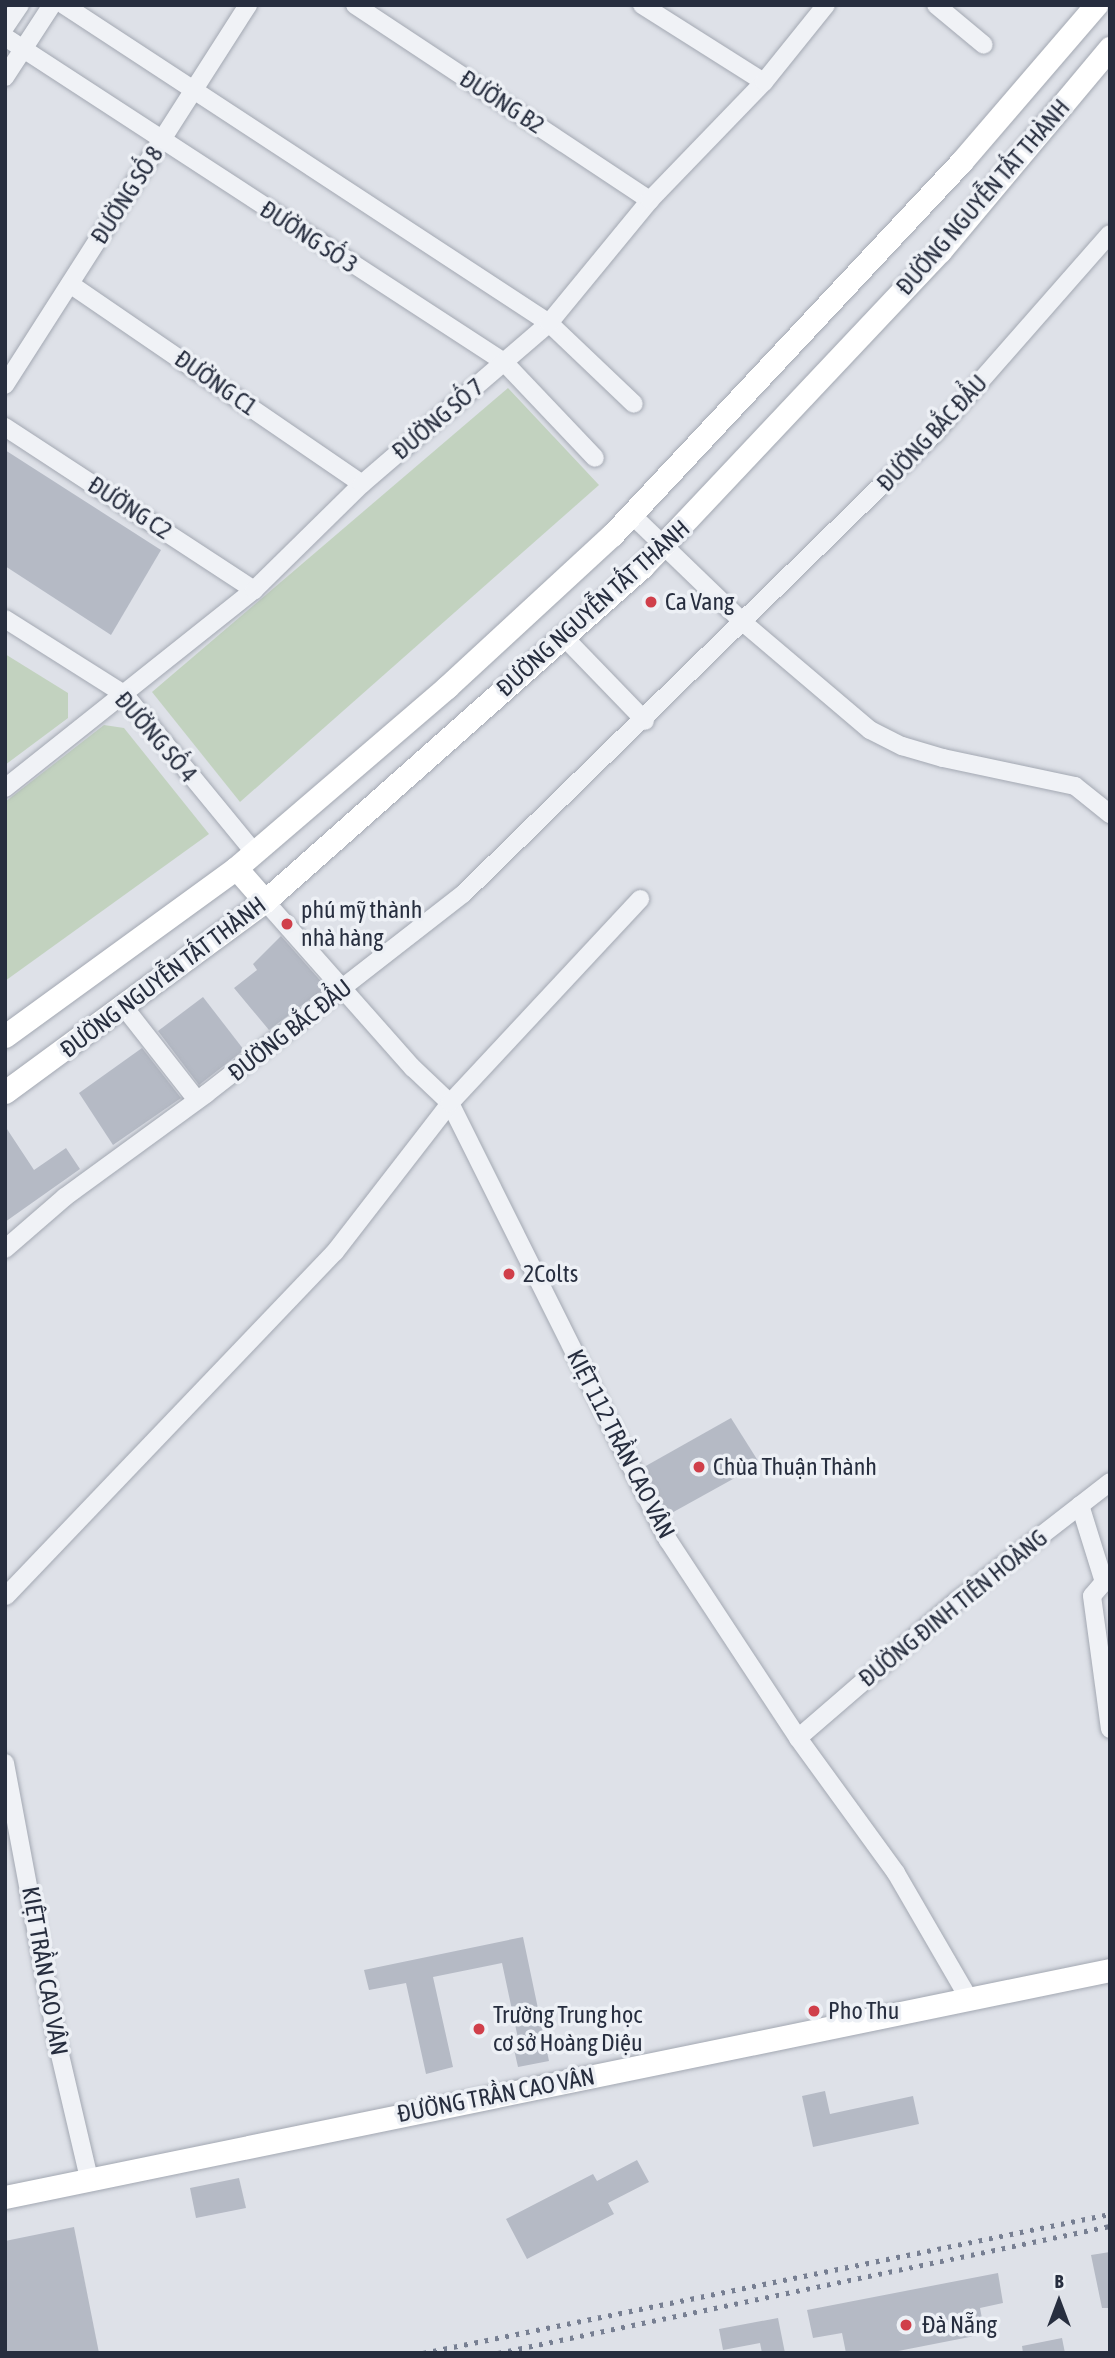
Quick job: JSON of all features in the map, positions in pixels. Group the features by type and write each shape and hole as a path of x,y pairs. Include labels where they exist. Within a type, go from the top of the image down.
{"main road":[{"name":"ĐƯỜNG NGUYỄN TẤT THÀNH","path":"5,1036 236,868 447,687 632,515 961,162 1096,5"},
{"name":"ĐƯỜNG NGUYỄN TẤT THÀNH","path":"5,1092 265,901 664,546 989,196 1110,48"},
{"path":"236,868 265,901"},
{"name":"ĐƯỜNG TRẦN CAO VÂN","path":"5,2197 1110,1970"}],"street":[{"path":"5,27 20,5"},
{"path":"5,77 52,5"},
{"path":"64,5 549,323 634,404"},
{"name":"ĐƯỜNG SỐ 8","path":"5,385 248,5"},
{"name":"ĐƯỜNG B2","path":"355,5 650,200"},
{"path":"642,5 764,82"},
{"name":"ĐƯỜNG SỐ 7","path":"5,788 254,590 362,484 549,323 650,200 764,82 826,5"},
{"path":"936,5 984,44"},
{"name":"ĐƯỜNG SỐ 3","path":"5,37 504,362 595,458"},
{"name":"ĐƯỜNG BẮC ĐẨU","path":"5,1249 65,1197 344,989 463,894 745,624 934,434 1110,234"},
{"name":"ĐƯỜNG C1","path":"70,284 362,484"},
{"name":"ĐƯỜNG C2","path":"5,427 254,590"},
{"path":"632,515 745,624 887,740 943,758 1070,785 1110,814"},
{"name":"ĐƯỜNG SỐ 4","path":"5,619 125,695 254,852"},
{"path":"563,636 645,721"},
{"path":"6,1596 335,1252 450,1103 640,899"},
{"name":"KIỆT 112 TRẦN CAO VÂN","path":"265,901 450,1103 668,1540 798,1738 896,1873 969,1999"},
{"path":"124,1007 197,1100"},
{"name":"ĐƯỜNG ĐINH TIÊN HOÀNG","path":"798,1738 958,1600 1110,1482"},
{"path":"1080,1505 1104,1582 1092,1596 1110,1729"},
{"name":"KIỆT TRẦN CAO VÂN","path":"5,1763 57,2042 89,2178"}],"green space":[{"path":"508,388 599,485 240,802 152,692"},
{"path":"5,654 68,693 68,718 5,765"},
{"path":"104,725 124,728 209,834 5,981 5,802"}],"building":[{"path":"5,450 161,550 111,635 5,566"},
{"path":"281,936 326,987 269,1030 234,988 257,970 253,964"},
{"path":"203,997 244,1050 199,1085 158,1031"},
{"path":"142,1048 181,1098 113,1145 79,1093"},
{"path":"5,1126 34,1170 66,1148 80,1169 5,1222"},
{"name":"Chùa Thuận Thành","path":"731,1418 760,1464 668,1515 644,1467"},
{"path":"523,1937 549,2061 518,2067 513,2045 519,2043 502,1963 433,1977 453,2067 426,2074 406,1983 369,1990 364,1970"},
{"path":"825,2091 830,2114 913,2096 919,2124 813,2147 802,2096"},
{"path":"637,2160 649,2182 608,2203 614,2214 527,2259 506,2219 593,2174 597,2181"},
{"path":"239,2178 246,2208 196,2218 190,2188"},
{"path":"74,2227 99,2353 5,2353 5,2241"},
{"path":"1110,2252 1110,2308 1102,2308 1091,2255"},
{"path":"998,2273 1003,2303 980,2308 985,2334 888,2353 846,2353 842,2333 813,2338 807,2310"},
{"path":"778,2318 785,2353 762,2353 760,2343 723,2350 719,2329"},
{"path":"1062,2338 1065,2353 1023,2353 1022,2346"}],"railway":[{"path":"423,2353 1110,2214"},
{"path":"498,2353 1110,2226"}],"place":[{"name":"Ca Vang","path":"651,602"},
{"name":"phú mỹ thành nhà hàng","path":"287,924"},
{"name":"2Colts","path":"509,1274"},
{"name":"Chùa Thuận Thành","path":"699,1467"},
{"name":"Pho Thu","path":"814,2011"},
{"name":"Trường Trung học cơ sở Hoàng Diệu","path":"479,2029"},
{"name":"Đà Nẵng","path":"906,2325"}]}
